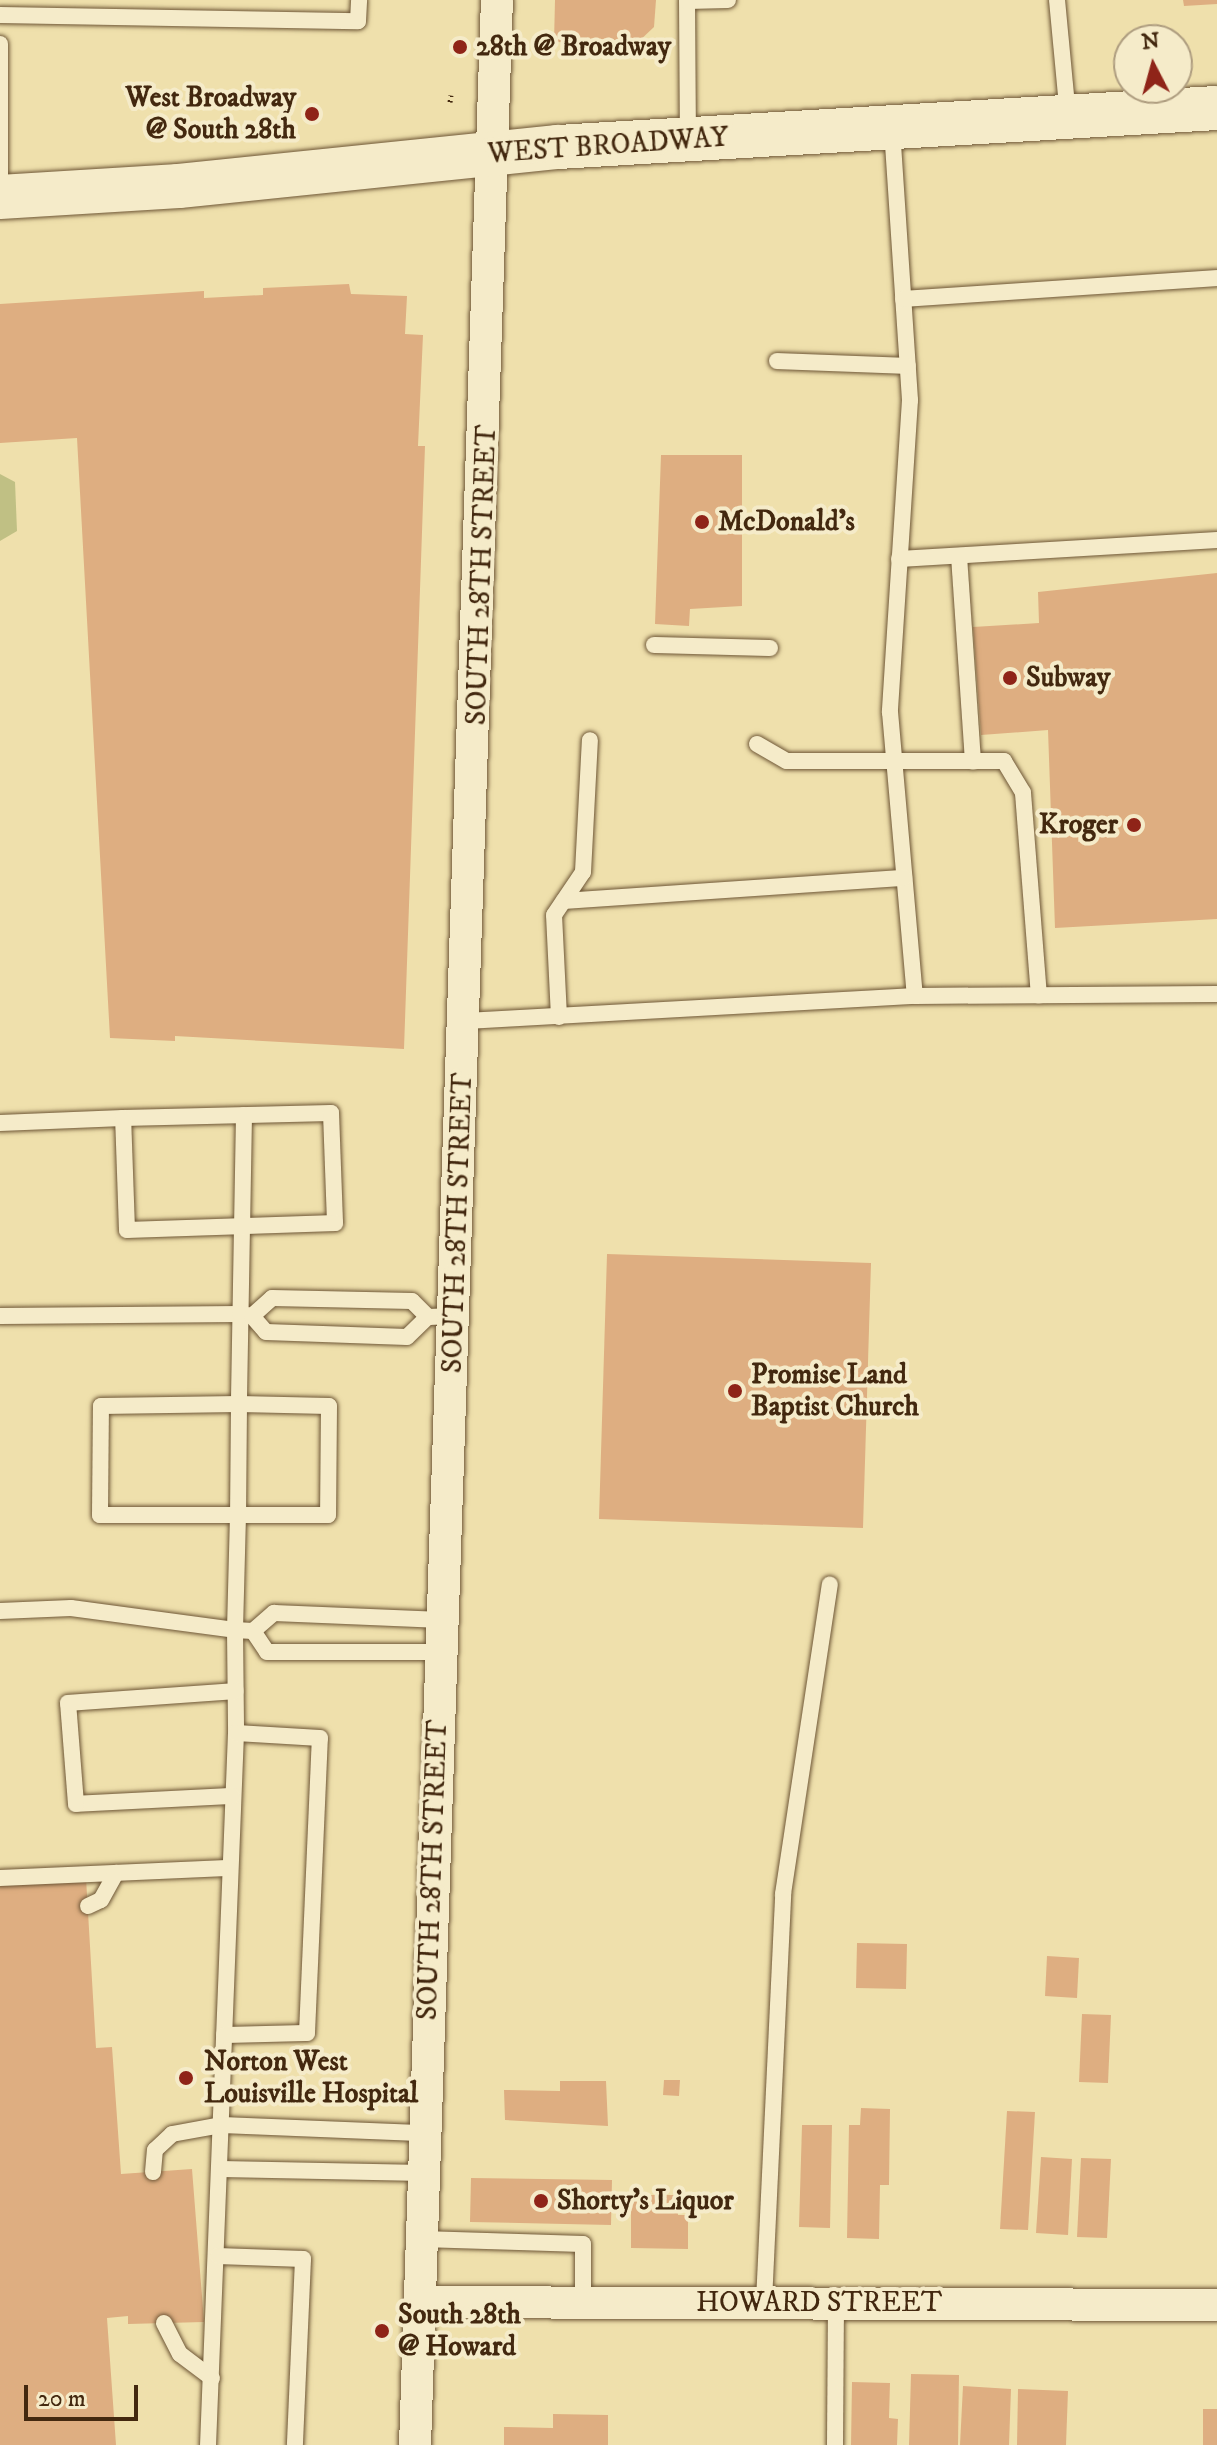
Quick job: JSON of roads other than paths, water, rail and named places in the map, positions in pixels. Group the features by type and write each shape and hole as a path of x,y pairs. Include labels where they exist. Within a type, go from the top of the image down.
{"street":[{"name":"SOUTH 28TH STREET","path":"415,2445 442,1620 442,1316 466,1021 496,153 497,0"},
{"name":"WEST BROADWAY","path":"0,197 179,186 496,153 1217,108"},
{"name":"HOWARD STREET","path":"420,2302 1217,2305"}],"lane":[{"path":"204,18 205,0"},
{"path":"0,15 119,9 204,18 358,21 359,0"},
{"path":"688,141 687,0 728,0"},
{"path":"1057,0 1068,118"},
{"path":"0,44 0,197"},
{"path":"892,129 908,366 890,712 915,996"},
{"path":"903,299 1217,278"},
{"path":"777,361 908,366"},
{"path":"899,559 1217,540"},
{"path":"959,556 973,762"},
{"path":"654,645 770,648"},
{"path":"559,1017 554,915 583,872 590,740"},
{"path":"757,744 787,761 894,765 1004,761 1023,793 1039,995"},
{"path":"564,901 904,878"},
{"path":"466,1021 915,996 1217,994"},
{"path":"0,1123 123,1118 331,1113 335,1223 127,1230 123,1118"},
{"path":"208,2445 221,2169 227,1868 236,1733 239,1404 246,1315 242,1227 244,1115"},
{"path":"0,1316 246,1315 272,1298 412,1301 442,1316"},
{"path":"246,1315 266,1332 407,1337 442,1316"},
{"path":"101,1406 329,1406 328,1515 238,1515 100,1515 101,1406"},
{"path":"764,2302 783,1894 830,1585"},
{"path":"0,1611 71,1608 253,1631 274,1613 442,1620"},
{"path":"253,1631 267,1652 440,1652"},
{"path":"232,1796 76,1804 68,1703 236,1691"},
{"path":"224,2035 307,2033 320,1738 236,1733"},
{"path":"0,1878 227,1868"},
{"path":"88,1906 101,1900 116,1873"},
{"path":"153,2172 155,2150 172,2134 222,2125 425,2133"},
{"path":"221,2169 424,2173"},
{"path":"422,2239 583,2244 583,2303"},
{"path":"218,2256 303,2259 295,2445"},
{"path":"835,2445 836,2303"},
{"path":"164,2323 180,2354 212,2378"}],"place":[{"name":"28th @ Broadway","path":"460,47"},
{"name":"West Broadway @ South 28th","path":"312,114"},
{"name":"McDonald's","path":"702,522"},
{"name":"Subway","path":"1010,678"},
{"name":"Kroger","path":"1134,825"},
{"name":"Promise Land Baptist Church","path":"735,1391"},
{"name":"Norton West Louisville Hospital","path":"186,2078"},
{"name":"Shorty's Liquor","path":"541,2201"},
{"name":"South 28th @ Howard","path":"382,2331"}]}
